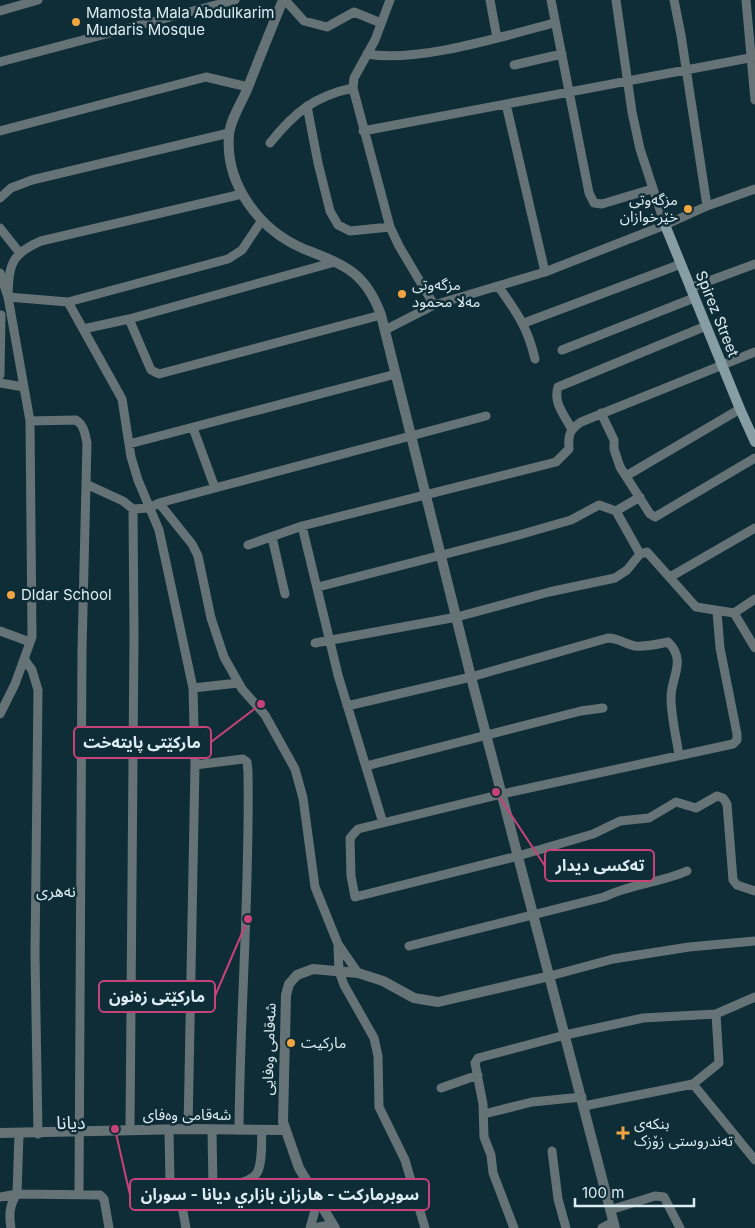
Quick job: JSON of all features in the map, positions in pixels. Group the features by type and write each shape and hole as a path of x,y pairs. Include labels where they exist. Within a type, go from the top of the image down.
{"main road":[{"name":"Spirez Street","path":"665,225 722,366 754,438"}],"street":[{"path":"0,11 38,0"},
{"path":"0,62 235,0"},
{"path":"381,22 354,12 327,27 308,23 284,0 229,133 230,164 242,194 262,220 278,234 299,246 335,262 360,277 374,294 381,314 471,677 614,1225 602,1228"},
{"path":"390,0 367,54 354,78 353,88 390,226 398,246 434,305"},
{"path":"490,0 497,38"},
{"path":"551,0 554,23 562,54 589,192 594,203 602,204 652,189"},
{"path":"616,0 640,149 665,225"},
{"path":"674,0 707,206"},
{"path":"746,0 753,58 755,100"},
{"path":"367,54 396,56 497,38 554,23"},
{"path":"514,65 562,54"},
{"path":"363,131 569,90 753,58"},
{"path":"0,131 206,77 248,87"},
{"path":"270,143 291,118 307,106 330,94 353,88"},
{"path":"506,104 545,272"},
{"path":"307,106 330,211 338,225 350,231 390,226"},
{"path":"0,198 11,188 32,180 229,133"},
{"path":"385,330 434,305 545,272 665,225 707,206 755,190"},
{"path":"0,376 4,314 8,297 9,276 13,260 19,252 41,241 242,194"},
{"path":"8,297 68,302 228,259 242,250 262,220"},
{"path":"0,228 19,252"},
{"path":"83,329 129,319 335,262"},
{"path":"524,323 681,264"},
{"path":"562,350 755,264"},
{"path":"0,273 8,297"},
{"path":"498,286 524,323 531,338 535,359"},
{"path":"68,302 122,399 129,444 138,480 159,530 193,688 195,765 188,1129"},
{"path":"0,714 15,684 30,642 30,421 24,388 4,314"},
{"path":"129,319 151,370 159,374 381,314"},
{"path":"572,428 557,402 558,387 706,326"},
{"path":"248,545 302,526 556,462 569,449 568,436 572,428 581,422 755,352"},
{"path":"129,444 396,374"},
{"path":"0,382 24,388"},
{"path":"626,476 740,409"},
{"path":"601,414 614,440 614,449 626,476 650,514 655,517 660,516 755,458"},
{"path":"86,484 123,501 133,509 149,508 159,503 486,416"},
{"path":"30,421 76,420 81,423 87,443 82,660 79,1194"},
{"path":"193,428 215,488"},
{"path":"616,511 640,496"},
{"path":"159,503 192,544 198,556 204,590 217,641 238,683 249,699 265,715 300,782 315,887 338,944 358,973"},
{"path":"318,587 571,520 599,505 616,511 640,554"},
{"path":"130,1130 134,646 133,509"},
{"path":"302,526 347,706 383,822"},
{"path":"670,577 755,528"},
{"path":"272,536 285,594"},
{"path":"315,643 457,617 549,592 615,578 627,570 640,554 647,552 652,554 696,607 717,612 734,613 755,599"},
{"path":"717,612 720,648 734,714 737,740 733,744 502,794 358,829 350,838 351,876 355,897 518,856 593,834 620,821 649,818 676,802 696,808 717,796 727,804 733,880 737,885 755,891"},
{"path":"734,613 755,648"},
{"path":"0,632 30,642"},
{"path":"347,706 471,677 608,638 616,638 636,646 651,646 668,642 676,651 678,674 671,694 679,755"},
{"path":"24,659 32,670 38,690 35,954 38,1134"},
{"path":"193,688 238,683"},
{"path":"366,766 581,711 603,708"},
{"path":"195,765 243,759 247,762 250,852 246,960 240,1032 239,1130"},
{"path":"409,946 604,897 617,890 669,879 687,871"},
{"path":"550,976 614,959 689,947 755,941"},
{"path":"338,944 339,971 348,994 374,1038 378,1056 379,1107 408,1168 425,1228"},
{"name":"شەقامی وەفایی","path":"334,1226 299,1168 285,1130 282,1105 287,989 293,979 302,972 314,969 358,973 383,981 414,998 438,1002 550,976"},
{"path":"514,1228 494,1180 491,1155 484,1137 484,1114 475,1063 481,1056 643,1018 716,1014 755,997"},
{"path":"484,1114 532,1102 583,1101 693,1084 714,1069 719,1063 716,1014"},
{"path":"441,1088 478,1076"},
{"path":"693,1084 755,1160"},
{"name":"شەقامی وەفای","path":"0,1134 188,1129 285,1130"},
{"path":"169,1130 170,1183 179,1190 186,1228"},
{"path":"212,1130 213,1187"},
{"path":"179,1190 213,1187 252,1179 257,1172 262,1130"},
{"path":"11,1228 9,1216 12,1200 16,1194 19,1134"},
{"path":"552,1151 558,1199 566,1228"},
{"path":"0,1197 16,1194 100,1195 104,1199 109,1228"},
{"path":"610,1210 655,1196 664,1197 680,1228"},
{"path":"310,1228 318,1200"},
{"path":"316,1228 334,1226"}],"place":[{"name":"Mamosta Mala Abdulkarim Mudaris Mosque","path":"76,22"},
{"name":"مزگەوتی خێرخوازان","path":"688,209"},
{"name":"مزگه‌وتی مه‌لا محمود","path":"402,294"},
{"name":"Dldar School","path":"11,595"},
{"name":"مارکێتی پایتەخت","path":"261,704"},
{"name":"تەكسی دیدار","path":"496,792"},
{"name":"مارکێتی زەنون","path":"248,919"},
{"name":"ماركيت","path":"291,1043"},
{"name":"سوبرماركت - هارزان بازاري ديانا - سوران","path":"115,1129"},
{"name":"بنکەی تەندروستی زۆزک","path":"623,1133"}],"district":[{"name":"نەھری","path":"56,891"},
{"name":"دیانا","path":"71,1123"}]}
